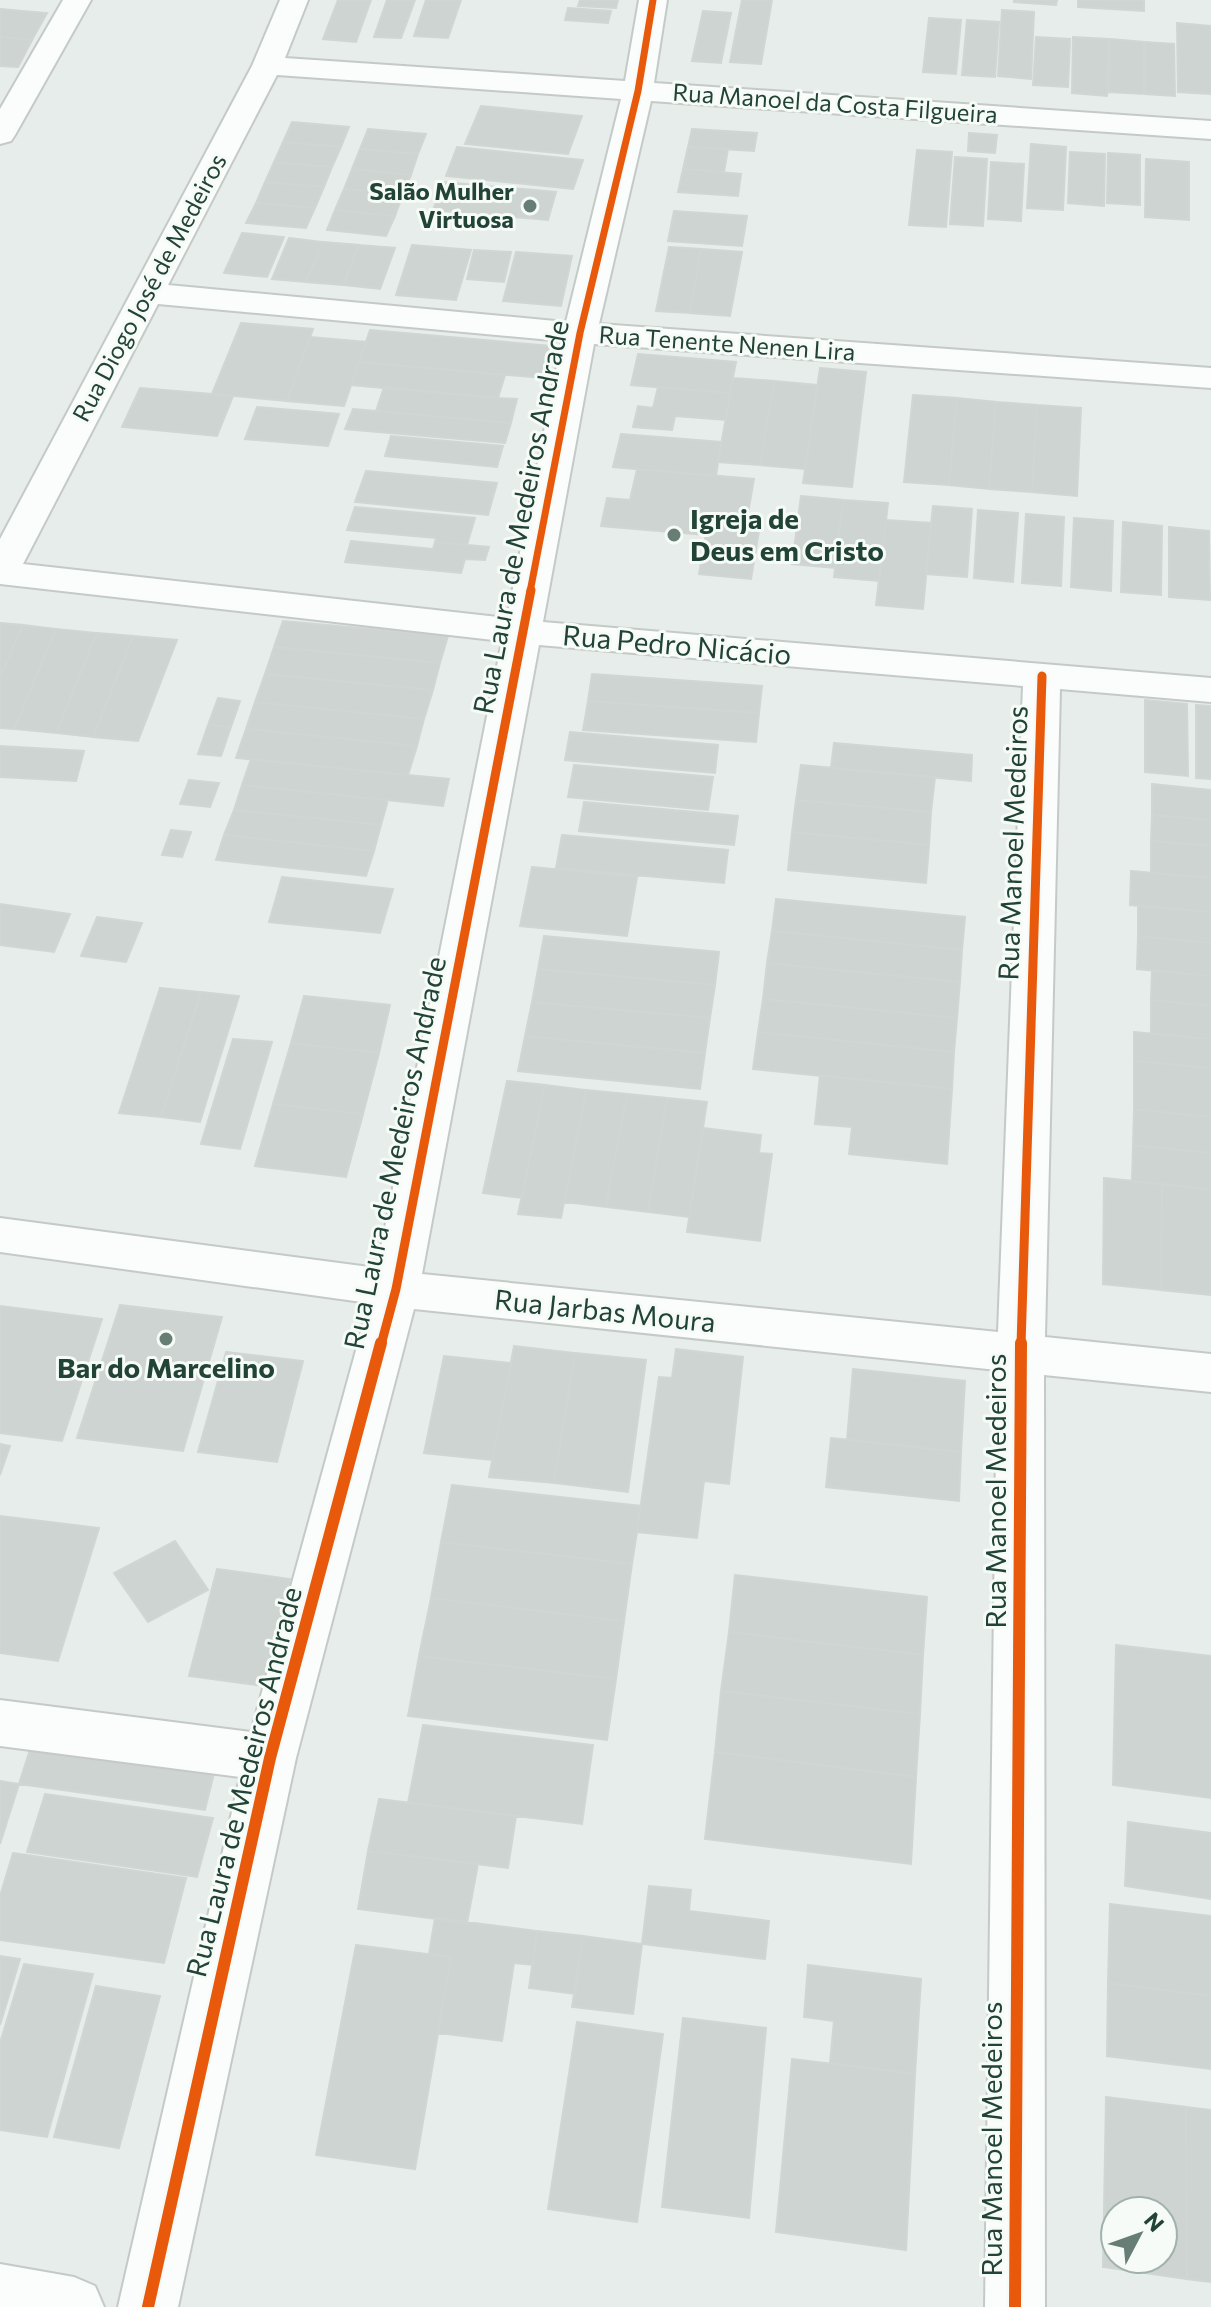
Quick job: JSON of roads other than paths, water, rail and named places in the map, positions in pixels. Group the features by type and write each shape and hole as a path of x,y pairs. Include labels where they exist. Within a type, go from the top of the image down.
{"street":[{"path":"0,135 77,0"},
{"name":"Rua Diogo José de Medeiros","path":"0,573 267,66 294,0"},
{"name":"Rua Laura de Medeiros Andrade","path":"148,2307 270,1758 396,1289 580,333 638,91 653,0"},
{"name":"Rua Manoel da Costa Filgueira","path":"267,66 1211,130"},
{"name":"Rua Tenente Nenen Lira","path":"148,293 580,333 1211,378"},
{"name":"Rua Pedro Nicácio","path":"0,573 524,632 1211,690"},
{"name":"Rua Manoel Medeiros","path":"1015,2307 1021,1353 1042,676"},
{"name":"Rua Jarbas Moura","path":"0,1235 396,1289 1211,1373"},
{"path":"0,1723 270,1758"},
{"path":"0,2294 74,2307"}],"place":[{"name":"Salão Mulher Virtuosa","path":"530,206"},
{"name":"Igreja de Deus em Cristo","path":"674,535"},
{"name":"Bar do Marcelino","path":"166,1339"}]}
